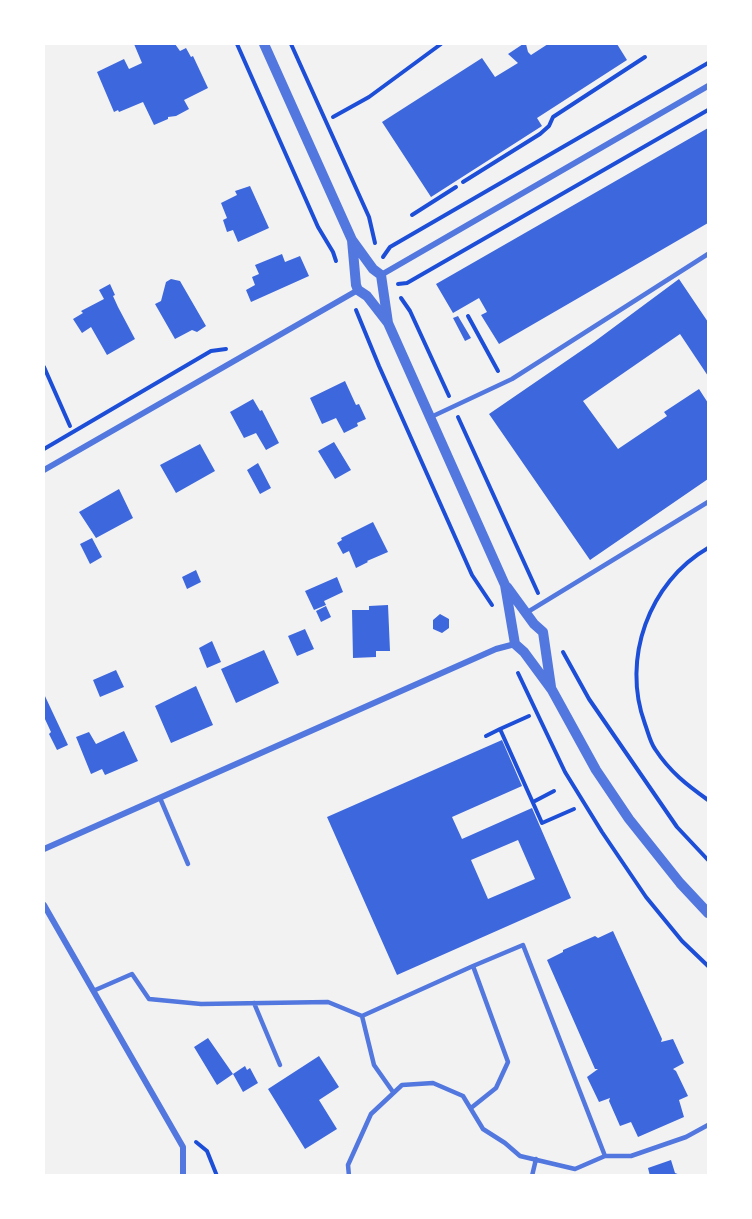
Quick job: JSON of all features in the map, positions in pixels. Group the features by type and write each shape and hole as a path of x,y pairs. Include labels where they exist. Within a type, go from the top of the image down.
{"street":[{"path":"264,44 352,240 379,277 388,323 505,585 534,624 543,632 543,644 552,690"},
{"path":"44,470 342,301 358,290 362,271 379,277 708,86"},
{"path":"352,240 358,290 388,323"},
{"path":"358,290 377,294 379,277"},
{"path":"505,585 515,639 552,690 596,771 628,819 680,883 708,913"},
{"path":"44,849 496,649 515,639 522,624 534,624"},
{"path":"524,652 535,652 543,644"},
{"path":"44,905 183,1147 183,1176"}],"lane":[{"path":"431,417 504,382 708,254"},
{"path":"526,613 708,502"},
{"path":"160,798 188,864"},
{"path":"93,991 132,974 149,999 201,1004 328,1002 362,1016 523,945 605,1156"},
{"path":"471,1108 496,1088 508,1062 473,966"},
{"path":"254,1003 280,1065"},
{"path":"362,1016 374,1065 393,1092"},
{"path":"349,1176 348,1165 371,1114 402,1085 433,1083 463,1096 483,1129 520,1156 575,1169 605,1156 631,1156 686,1137 708,1125"},
{"path":"532,1176 536,1159"}],"path":[{"path":"237,44 318,227 333,252 339,270"},
{"path":"291,44 369,217 375,243 384,255 390,247 708,63"},
{"path":"333,117 369,97 441,44"},
{"path":"463,183 540,134 549,126 553,117 645,57"},
{"path":"542,603 410,311 401,299 397,284 407,283 708,110"},
{"path":"412,215 456,187"},
{"path":"358,290 403,419"},
{"path":"468,316 504,382"},
{"path":"44,367 70,426"},
{"path":"708,548 692,557 663,587 644,625 635,664 638,706 654,748 681,781 708,800"},
{"path":"559,643 589,699 677,826 708,860"},
{"path":"486,736 529,716"},
{"path":"500,729 542,823 574,809"},
{"path":"533,802 554,791"}],"building":[{"path":"134,44 175,44 180,51 186,48 191,57 193,56 208,88 184,100 189,109 154,125 143,102 114,112 97,72 124,59 129,69 142,63"},
{"path":"526,44 531,55 548,44 617,44 627,60 537,118 542,126 431,197 382,122 482,58 495,77 518,63 508,54"},
{"path":"708,128 708,223 499,344 481,315 487,312 479,298 453,313 436,284"},
{"path":"250,186 269,228 238,242 233,230 227,232 223,220 227,218 221,203 237,195 235,191"},
{"path":"282,254 285,262 300,256 309,276 251,302 246,290 255,285 252,277 259,274 255,265"},
{"path":"171,279 180,281 206,326 197,332 192,330 175,339 155,304 161,301 166,282"},
{"path":"679,279 708,322 708,376 680,334 583,401 618,449 667,416 664,412 699,389 708,403 708,479 590,560 489,414 594,342"},
{"path":"110,284 118,307 135,339 107,355 91,327 82,333 73,319 83,313 81,311 104,299 99,290"},
{"path":"458,316 471,338 465,341 453,318"},
{"path":"345,381 356,405 359,404 366,419 344,433 336,418 322,424 310,398"},
{"path":"253,399 260,411 262,410 279,443 266,450 256,433 244,438 230,412"},
{"path":"334,442 351,470 335,479 318,451"},
{"path":"200,444 215,471 176,493 160,465"},
{"path":"258,463 271,488 260,494 247,470"},
{"path":"119,489 133,518 96,538 79,512"},
{"path":"373,522 388,552 356,568 349,551 343,554 337,543 342,540 341,538"},
{"path":"92,538 102,557 90,564 80,544"},
{"path":"196,570 201,582 187,589 182,577"},
{"path":"337,577 343,592 324,601 326,605 314,610 305,591"},
{"path":"388,605 390,651 376,651 376,657 353,658 352,610 369,610 369,606"},
{"path":"326,606 331,617 321,622 316,611"},
{"path":"440,614 449,619 449,628 442,633 433,629 433,620"},
{"path":"305,629 314,649 297,656 288,636"},
{"path":"212,641 221,662 207,668 199,648"},
{"path":"264,650 279,683 236,703 221,669"},
{"path":"116,670 124,687 100,697 93,680"},
{"path":"196,686 213,725 171,743 155,706"},
{"path":"44,694 68,745 57,750 44,717"},
{"path":"124,731 138,761 105,775 102,769 91,774 76,737 89,732 96,744"},
{"path":"502,740 522,786 452,817 462,839 532,808 571,898 397,975 327,817","holes":["518,840 535,879 488,899 471,860"]},
{"path":"613,931 662,1039 661,1042 673,1039 684,1063 673,1069 688,1096 679,1100 684,1117 638,1137 631,1122 620,1126 609,1101 610,1098 599,1102 587,1077 598,1069 595,1069 547,960 563,950"},
{"path":"208,1038 233,1074 217,1085 194,1047"},
{"path":"319,1056 339,1087 319,1100 337,1129 305,1149 268,1089"},
{"path":"245,1066 247,1070 250,1068 258,1083 243,1092 233,1074"},
{"path":"671,1160 675,1173 683,1176 650,1176 648,1168"}]}
